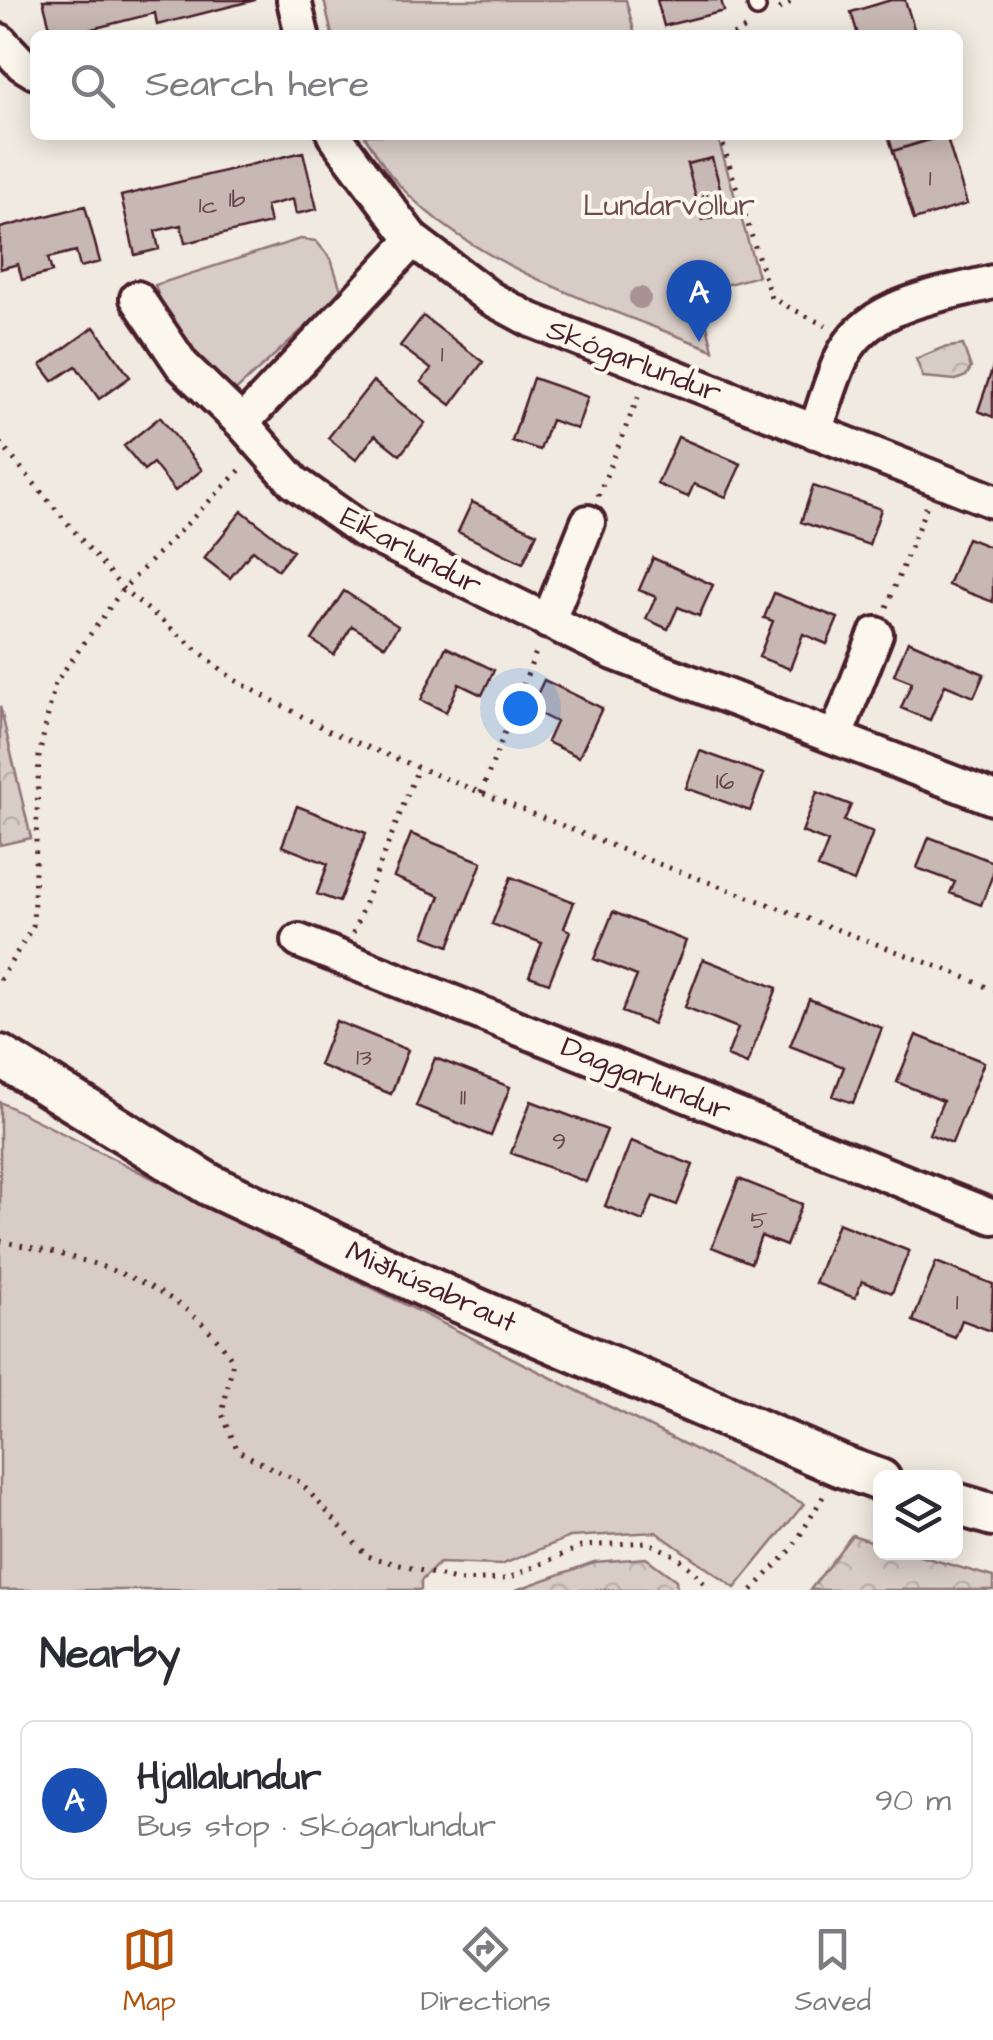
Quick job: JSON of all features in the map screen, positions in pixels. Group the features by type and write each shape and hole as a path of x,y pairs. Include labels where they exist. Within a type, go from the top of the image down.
{"street":[{"path":"294,0 301,30"},
{"path":"0,42 30,69"},
{"name":"Skógarlundur","path":"338,140 413,240 490,298 530,320 993,501"},
{"path":"253,435 413,240"},
{"path":"815,432 842,357 872,320 892,310 993,282"},
{"name":"Eikarlundur","path":"137,298 182,365 294,482 362,530 614,653 993,798"},
{"path":"548,622 588,522"},
{"path":"836,736 876,634"},
{"name":"Daggarlundur","path":"300,942 993,1217"},
{"name":"Miðhúsabraut","path":"0,1056 210,1186 444,1295 873,1478"},
{"path":"963,1506 993,1515"}],"path":[{"path":"722,140 771,298 854,338"},
{"path":"588,522 644,383"},
{"path":"0,980 34,926 39,756 56,682 124,589 253,435"},
{"path":"0,443 124,589 232,679 332,733 640,857 993,990"},
{"path":"876,634 930,498"},
{"path":"481,793 548,622"},
{"path":"343,959 418,768"},
{"path":"0,1241 71,1256 146,1282 215,1333 233,1361 222,1414 238,1451 300,1482 367,1556 459,1581 506,1578 584,1546 648,1542 676,1556 700,1577 707,1590"},
{"path":"752,1590 792,1549 840,1466"}],"green space":[{"path":"324,0 626,0 634,30 331,30"},
{"name":"Lundarvöllur","path":"367,140 718,140 758,276 699,292 713,350 584,300 496,258 420,206 390,174"},
{"path":"300,239 316,241 331,259 342,293 231,395 212,380 168,324 155,285"},
{"path":"963,345 971,368 966,376 956,380 923,377 916,359 942,348"},
{"path":"0,706 31,838 0,845"},
{"path":"0,1102 804,1504 735,1588 656,1532 570,1537 501,1565 439,1563 421,1581 421,1590 0,1590"},
{"path":"852,1535 873,1542 873,1560 934,1560 993,1577 993,1590 810,1590"},
{"path":"646,1558 676,1580 677,1590 516,1590 594,1562"}],"building":[{"path":"43,0 255,0 157,25 155,13 88,30 51,30"},
{"path":"657,0 721,0 724,11 664,26"},
{"path":"891,0 905,0 914,30 856,30 851,12"},
{"path":"890,140 928,140 893,151"},
{"path":"929,140 948,140 967,204 914,220 893,151"},
{"path":"303,152 317,209 296,214 293,199 266,206 270,223 185,243 181,225 155,231 159,249 135,255 121,196"},
{"path":"712,158 727,213 702,220 687,164"},
{"path":"85,206 100,262 80,267 76,251 48,258 52,272 22,280 18,264 0,269 0,228"},
{"path":"423,316 483,362 451,405 421,382 431,369 400,346"},
{"path":"94,327 130,377 99,399 76,366 53,381 41,365"},
{"path":"993,367 993,417 978,411"},
{"path":"533,378 588,397 577,429 551,420 540,450 512,441"},
{"path":"373,381 425,423 400,455 375,435 356,460 328,438"},
{"path":"160,417 202,470 175,491 153,463 144,470 124,446"},
{"path":"678,437 741,464 726,497 694,484 688,497 657,484"},
{"path":"813,486 881,509 869,545 801,522"},
{"path":"472,502 537,533 523,563 458,532"},
{"path":"242,511 293,551 278,570 253,550 230,578 204,558"},
{"path":"967,538 993,548 993,602 948,585"},
{"path":"653,558 713,585 699,616 678,607 668,629 646,619 656,597 639,590"},
{"path":"344,591 398,626 385,646 352,626 334,655 312,640"},
{"path":"774,593 838,618 827,644 803,634 790,669 759,657 773,621 764,618"},
{"path":"908,641 984,674 974,697 945,685 930,720 901,708 912,682 894,675"},
{"path":"446,647 494,670 482,695 459,684 446,712 421,700"},
{"path":"544,680 602,708 579,757 547,742 556,722 530,709"},
{"path":"700,751 764,774 750,811 686,788"},
{"path":"817,792 851,805 844,821 873,832 854,882 818,868 828,842 802,832"},
{"path":"297,806 366,833 339,902 317,894 328,864 282,846"},
{"path":"411,834 482,862 449,946 424,936 440,896 394,877"},
{"path":"929,837 993,862 993,874 981,905 950,893 955,882 917,868"},
{"path":"511,877 574,902 564,928 570,931 549,983 529,976 542,943 492,924"},
{"path":"613,912 686,941 653,1024 622,1012 637,976 594,959"},
{"path":"703,959 777,988 747,1064 727,1056 738,1028 685,1007"},
{"path":"809,999 882,1028 853,1103 833,1096 844,1067 790,1046"},
{"path":"336,1021 408,1050 391,1094 319,1065"},
{"path":"916,1035 984,1062 952,1143 929,1134 943,1101 897,1082"},
{"path":"435,1058 510,1087 491,1136 416,1106"},
{"path":"531,1101 607,1130 586,1182 511,1153"},
{"path":"631,1141 693,1165 677,1205 653,1196 643,1221 605,1206"},
{"path":"739,1179 802,1204 786,1246 761,1236 751,1263 712,1247"},
{"path":"838,1223 909,1251 892,1293 862,1281 855,1298 815,1283"},
{"path":"936,1262 993,1284 991,1331 962,1320 955,1338 913,1321"}],"place":[{"name":"Hjallalundur","path":"699,342"}]}
